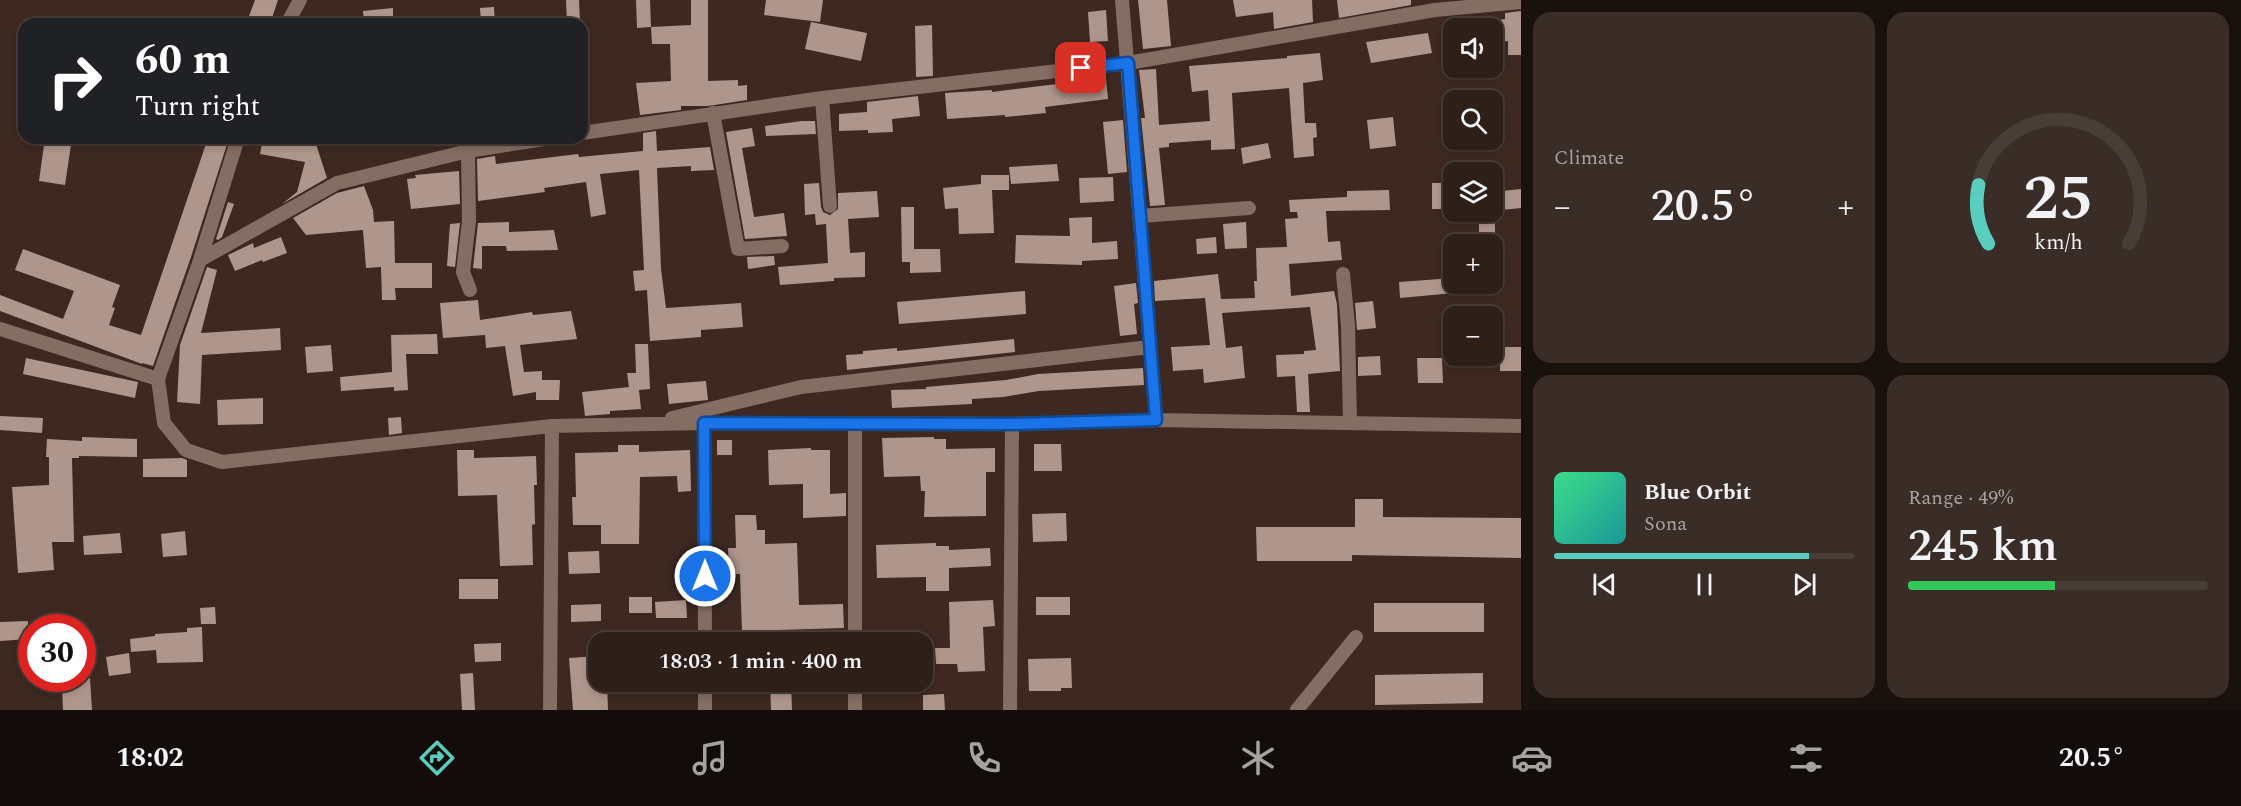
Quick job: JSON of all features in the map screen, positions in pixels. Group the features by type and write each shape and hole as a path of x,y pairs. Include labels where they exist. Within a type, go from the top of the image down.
{"street":[{"path":"290,18 300,0"},
{"path":"1122,0 1156,420"},
{"path":"588,132 822,98 1128,63 1432,5 1521,2"},
{"path":"822,98 830,206"},
{"path":"713,113 738,249 782,246"},
{"path":"236,144 200,260 158,379 164,423 186,450 222,462 552,426 704,423 1012,424 1156,420 1521,426"},
{"path":"200,260 337,183 468,151 513,144"},
{"path":"468,151 469,221 463,272 470,290"},
{"path":"1140,216 1249,208"},
{"path":"1342,274 1348,325 1350,423"},
{"path":"0,329 158,379"},
{"path":"644,424 801,387 1150,347"},
{"path":"704,423 705,632"},
{"path":"855,424 855,632"},
{"path":"1010,710 1012,424"},
{"path":"550,710 552,426"},
{"path":"1297,710 1356,637"},
{"path":"705,692 705,710"},
{"path":"855,692 855,710"}],"building":[{"path":"255,0 278,0 272,18 248,18"},
{"path":"566,0 579,0 580,18 567,18"},
{"path":"636,0 650,0 651,27 637,28"},
{"path":"691,0 708,0 708,81 738,80 738,86 747,85 747,100 708,106 681,106 681,110 640,115 636,83 671,81 670,44 652,44 651,27 691,25"},
{"path":"766,0 823,0 820,22 764,15"},
{"path":"1138,0 1167,0 1171,46 1143,49"},
{"path":"1233,0 1312,0 1313,22 1274,29 1273,12 1236,17"},
{"path":"1337,0 1411,0 1411,5 1339,18"},
{"path":"494,7 495,18 481,18 480,8"},
{"path":"393,8 393,18 364,18 363,11"},
{"path":"1106,10 1108,41 1090,42 1088,12"},
{"path":"1521,11 1521,55 1508,55 1508,41 1503,42 1505,13"},
{"path":"811,22 867,33 861,61 805,49"},
{"path":"932,25 933,76 916,77 915,26"},
{"path":"1428,33 1432,53 1371,63 1366,42"},
{"path":"1320,53 1323,80 1303,83 1305,123 1316,123 1317,137 1313,138 1314,156 1294,158 1289,88 1232,93 1235,149 1211,150 1211,140 1169,143 1169,147 1159,148 1165,205 1150,206 1141,118 1145,118 1139,70 1156,69 1159,125 1210,121 1208,90 1192,92 1189,66"},
{"path":"1106,78 1108,99 1045,107 1046,113 947,119 945,93 992,90 992,92"},
{"path":"918,96 920,116 892,119 893,132 839,131 839,114 867,112 867,102"},
{"path":"1393,117 1396,146 1370,149 1367,120"},
{"path":"1123,120 1127,172 1108,174 1103,122"},
{"path":"815,121 816,134 766,136 765,126"},
{"path":"752,128 755,146 742,148 754,217 784,213 787,236 745,239 726,132"},
{"path":"656,131 657,151 710,147 714,170 691,171 691,166 657,168 661,269 666,308 741,303 743,327 701,330 701,337 650,341 647,290 635,291 633,271 644,270 639,170 600,174 606,214 591,217 586,182 544,188 545,192 478,201 477,159 495,156 496,164 578,154 579,157 643,151 643,133"},
{"path":"1268,143 1271,158 1243,164 1241,148"},
{"path":"44,144 71,144 65,185 39,181"},
{"path":"206,144 227,144 153,366 142,364 0,311 0,295 63,319 74,291 15,270 23,249 120,285 112,307 115,308 109,325 141,335"},
{"path":"262,144 316,144 327,178 282,204 297,192 305,162 260,154"},
{"path":"1057,164 1059,181 1011,184 1009,167"},
{"path":"459,171 460,204 411,209 407,179 416,178 415,175"},
{"path":"981,175 1009,175 1009,190 992,190 994,233 959,234 958,208 945,209 943,188 981,184"},
{"path":"1113,177 1114,201 1080,203 1079,178"},
{"path":"819,183 821,207 823,212 830,215 838,209 838,193 877,191 879,217 848,219 850,253 865,252 865,277 834,278 834,281 780,285 778,267 828,263 826,224 816,225 815,214 805,215 804,184"},
{"path":"1432,183 1443,183 1443,209 1432,209"},
{"path":"364,186 373,210 374,222 394,221 395,263 432,263 432,288 395,288 396,300 382,300 381,267 366,268 363,230 306,235 293,218 337,193"},
{"path":"1521,189 1521,208 1503,210 1503,191"},
{"path":"1389,190 1390,210 1326,211 1328,242 1340,241 1342,260 1289,264 1291,296 1334,291 1337,304 1340,371 1308,374 1310,412 1297,412 1295,376 1277,377 1276,355 1304,354 1304,351 1316,350 1310,307 1222,313 1226,348 1242,346 1245,378 1204,383 1203,369 1173,371 1171,347 1210,345 1205,298 1155,301 1154,281 1218,274 1221,299 1255,298 1256,248 1287,247 1285,219 1298,218 1297,212 1290,212 1289,200 1347,197 1347,191"},
{"path":"228,202 234,204 222,237 218,240 216,239"},
{"path":"901,207 914,207 914,249 940,249 941,272 910,273 910,262 902,262"},
{"path":"1092,217 1092,243 1117,241 1118,259 1082,261 1082,265 1015,263 1016,235 1070,236 1069,218"},
{"path":"509,222 509,232 554,230 558,250 507,251 506,246 482,246 482,269 473,268 478,223"},
{"path":"1246,222 1247,248 1225,249 1223,224"},
{"path":"1479,222 1495,222 1495,234 1479,234"},
{"path":"460,223 455,267 447,266 450,224"},
{"path":"281,237 287,253 235,271 228,255 253,243 254,248"},
{"path":"1216,237 1217,253 1197,254 1196,239"},
{"path":"774,256 775,265 748,269 747,257"},
{"path":"207,267 217,270 201,333 280,328 281,350 202,355 200,404 177,402 180,345"},
{"path":"1443,279 1443,294 1400,298 1399,282"},
{"path":"1136,283 1138,303 1134,304 1137,334 1120,336 1114,286"},
{"path":"1025,291 1026,314 899,324 897,302"},
{"path":"478,300 480,320 532,312 533,315 571,311 577,339 520,345 524,372 542,371 542,380 560,380 559,400 536,400 536,392 513,396 505,346 486,348 485,335 443,338 440,303"},
{"path":"1373,301 1376,328 1357,330 1355,303"},
{"path":"437,334 438,354 406,354 408,390 394,391 394,387 341,391 340,377 392,372 391,335"},
{"path":"1014,339 1015,352 847,370 846,355 863,354 863,351 897,348 897,351"},
{"path":"635,344 648,344 650,389 639,390 641,409 610,411 610,414 585,416 582,392 629,387 627,373 636,373"},
{"path":"331,345 333,371 307,373 305,347"},
{"path":"1503,347 1521,347 1521,371 1500,371 1500,366 1503,366"},
{"path":"1380,356 1381,375 1358,376 1358,357"},
{"path":"26,358 138,382 135,398 23,374"},
{"path":"1417,358 1442,358 1443,383 1418,383"},
{"path":"1143,368 1144,385 1039,391 972,399 972,404 892,408 891,390 926,389 926,387 1006,380 1038,374"},
{"path":"706,381 708,400 669,404 667,384"},
{"path":"263,398 263,424 218,425 217,400"},
{"path":"0,416 43,418 42,433 0,430"},
{"path":"401,417 402,433 389,435 388,418"},
{"path":"82,437 137,439 137,457 79,456 79,458 72,458 74,542 52,542 54,570 18,573 12,487 49,485 47,439 82,441"},
{"path":"934,437 934,439 946,439 946,449 995,448 995,472 986,472 986,516 924,517 925,491 921,491 920,476 884,477 882,438"},
{"path":"717,440 732,440 732,455 717,455"},
{"path":"1034,444 1061,444 1062,471 1034,471"},
{"path":"618,445 639,445 639,452 690,450 691,491 678,492 677,476 640,477 639,544 601,544 601,525 573,525 572,497 576,497 575,453 618,452"},
{"path":"811,448 811,450 830,450 830,494 846,493 846,516 803,518 803,484 769,485 768,450"},
{"path":"457,450 474,450 474,458 536,456 535,524 532,525 533,565 500,566 497,495 458,496"},
{"path":"182,458 187,460 187,477 143,477 143,459"},
{"path":"1355,499 1383,499 1383,517 1521,518 1521,558 1352,555 1352,561 1257,561 1256,527 1355,527"},
{"path":"1066,513 1067,541 1033,542 1032,514"},
{"path":"735,515 756,515 757,530 765,530 765,544 797,543 799,605 843,604 844,628 742,631 740,574 729,574 728,548 736,548"},
{"path":"185,531 187,555 163,557 161,534"},
{"path":"120,533 122,553 84,555 83,536"},
{"path":"936,543 936,546 949,546 949,550 990,548 991,566 949,568 949,591 926,591 926,577 877,578 876,545"},
{"path":"599,551 600,573 569,574 568,552"},
{"path":"459,579 498,579 498,599 459,599"},
{"path":"629,597 652,597 652,613 629,613"},
{"path":"1036,597 1070,597 1070,615 1036,615"},
{"path":"686,600 687,618 656,618 655,602"},
{"path":"993,600 995,626 983,627 985,671 958,672 957,664 936,664 935,648 950,648 949,602"},
{"path":"1374,603 1484,603 1484,632 1374,632"},
{"path":"601,604 601,621 571,622 571,605"},
{"path":"215,607 216,624 201,624 200,608"},
{"path":"18,621 18,640 0,641 0,622"},
{"path":"202,627 203,662 157,663 156,650 131,652 130,639 155,636 155,634 187,632 187,628"},
{"path":"501,643 501,661 475,662 474,644"},
{"path":"129,653 131,673 109,676 106,657"},
{"path":"588,657 588,692 607,692 608,710 573,710 569,658"},
{"path":"1071,658 1072,688 1061,688 1061,691 1029,691 1028,659"},
{"path":"473,673 475,710 462,710 460,674"},
{"path":"1483,673 1483,703 1375,705 1375,675"},
{"path":"62,692 91,692 92,710 63,710"},
{"path":"770,692 791,692 792,710 771,710"},
{"path":"944,694 945,710 923,710 923,695"}],"route":[{"path":"705,576 704,423 1012,424 1156,420 1128,63 1081,68"}]}
